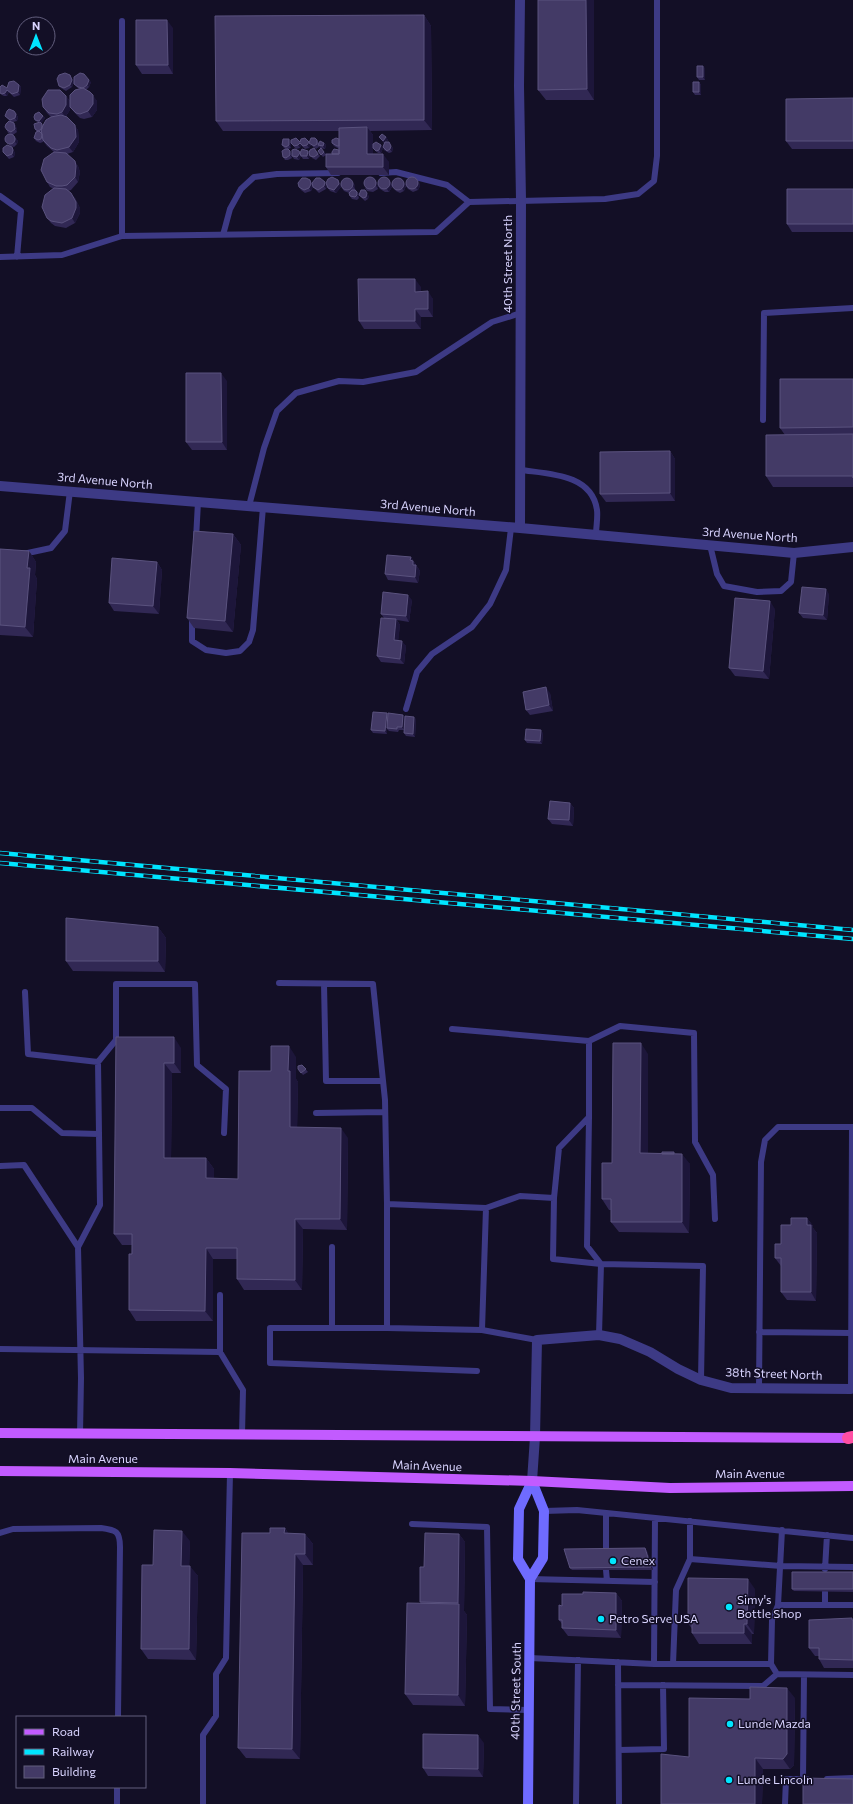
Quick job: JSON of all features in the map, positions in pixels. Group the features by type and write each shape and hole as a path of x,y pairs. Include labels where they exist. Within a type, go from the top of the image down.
{"main road":[{"name":"Main Avenue","path":"0,1433 851,1438"},
{"name":"Main Avenue","path":"0,1472 230,1473 532,1481 670,1488 853,1486"}],"street":[{"name":"40th Street North","path":"516,528 521,470 520,0"},
{"name":"3rd Avenue North","path":"0,486 516,528 794,553 853,547"},
{"name":"38th Street North","path":"537,1340 599,1334 620,1338 650,1352 678,1369 701,1380 731,1388 852,1388"},
{"path":"532,1481 544,1511 543,1558 530,1578 518,1559 519,1509 532,1481 537,1340"},
{"name":"40th Street South","path":"528,1804 530,1578"}],"lane":[{"path":"372,173 396,172 447,185 469,202 605,198 638,194 654,181 657,156 656,0"},
{"path":"122,21 122,236"},
{"path":"223,234 230,209 241,190 254,177 277,174 349,173"},
{"path":"0,196 21,211 17,257"},
{"path":"0,257 62,255 122,236 436,232 469,202"},
{"path":"763,420 764,313 853,308"},
{"path":"249,506 264,448 276,411 296,393 339,381 363,382 416,372 492,322 521,314"},
{"path":"521,470 559,475 575,481 588,489 597,509 596,535"},
{"path":"18,553 24,554 50,548 65,531 70,491"},
{"path":"196,548 198,502"},
{"path":"193,610 192,641 206,650 226,653 240,651 249,642 253,630 263,507"},
{"path":"406,709 417,672 432,654 472,627 490,604 506,570 516,528"},
{"path":"710,545 716,574 724,586 757,592 781,591 791,582 794,553"},
{"path":"279,983 373,984 385,1112 387,1328"},
{"path":"80,1434 81,1350 78,1247 100,1206 98,1062 116,1040 116,984 195,984 197,1065 226,1089 224,1133"},
{"path":"324,984 326,1081 383,1081"},
{"path":"25,992 28,1054 98,1062"},
{"path":"452,1029 589,1041 620,1026 694,1033 695,1142 712,1175 715,1219"},
{"path":"589,1041 587,1246 601,1264 599,1334"},
{"path":"0,1108 32,1108 62,1133 99,1134"},
{"path":"316,1113 385,1112"},
{"path":"588,1117 558,1148 554,1198 553,1259 601,1264 703,1266 701,1380"},
{"path":"759,1388 761,1162 765,1140 778,1128 852,1128 852,1388"},
{"path":"0,1166 24,1165 78,1247"},
{"path":"387,1204 486,1208 520,1196 554,1198"},
{"path":"482,1330 486,1208"},
{"path":"332,1247 332,1328"},
{"path":"220,1295 220,1352 242,1390 242,1435"},
{"path":"477,1371 270,1363 270,1328 482,1330 537,1340"},
{"path":"760,1332 851,1333"},
{"path":"0,1349 220,1352"},
{"path":"203,1804 203,1735 216,1716 216,1674 226,1658 230,1473"},
{"path":"544,1511 577,1510 853,1538"},
{"path":"606,1513 606,1551"},
{"path":"654,1664 655,1518"},
{"path":"673,1664 676,1590 690,1559 690,1521"},
{"path":"412,1524 487,1527 490,1709 529,1710"},
{"path":"0,1533 13,1529 101,1528 113,1530 117,1533 120,1538 118,1716"},
{"path":"777,1674 771,1664 772,1620 778,1605 782,1530"},
{"path":"826,1575 827,1535"},
{"path":"690,1559 780,1566 853,1567"},
{"path":"606,1570 607,1580"},
{"path":"530,1578 655,1582"},
{"path":"825,1592 825,1605"},
{"path":"778,1605 853,1605"},
{"path":"530,1658 654,1664 771,1664"},
{"path":"576,1804 578,1660"},
{"path":"618,1662 619,1804"},
{"path":"618,1685 763,1686 777,1674 853,1675"},
{"path":"803,1779 804,1675"},
{"path":"618,1750 664,1748 663,1685"},
{"path":"819,1779 853,1778"},
{"path":"785,1804 786,1780 811,1779"},
{"path":"117,1788 117,1804"}],"building":[{"path":"538,0 586,0 587,89 538,90"},
{"path":"424,15 424,120 216,121 215,16"},
{"path":"136,20 167,20 168,65 136,65"},
{"path":"697,66 703,66 703,77 697,77"},
{"path":"65,73 70,75 72,80 70,85 64,88 59,86 57,79 59,75"},
{"path":"80,73 84,74 89,80 87,85 83,88 74,84 74,77"},
{"path":"14,81 19,85 18,92 12,94 7,90 5,93 0,93 0,87 2,85 7,88 9,82"},
{"path":"693,82 699,82 699,92 693,92"},
{"path":"83,88 93,95 93,104 88,111 80,114 76,113 70,107 70,95 75,90"},
{"path":"48,90 60,90 66,96 66,105 62,112 57,114 49,113 43,107 42,99"},
{"path":"853,98 853,141 786,141 786,99"},
{"path":"9,109 14,111 16,114 15,118 10,120 5,116"},
{"path":"39,112 43,116 39,121 35,120 34,117 35,114"},
{"path":"61,115 67,117 75,125 76,137 69,147 57,150 51,148 43,140 41,129 46,120 51,117"},
{"path":"9,121 14,123 15,129 11,132 5,127"},
{"path":"40,122 42,124 42,129 38,131 35,129 34,124"},
{"path":"367,127 367,154 383,154 383,167 326,167 326,154 339,154 339,128"},
{"path":"39,131 42,135 41,139 38,140 34,138 36,132"},
{"path":"8,134 12,134 14,135 14,143 8,144 5,141 5,137"},
{"path":"382,134 386,137 383,141 379,137"},
{"path":"296,138 300,142 301,139 305,138 309,142 307,145 303,146 300,143 294,146 291,143 291,140"},
{"path":"311,138 315,138 317,140 317,144 314,146 309,143"},
{"path":"336,138 339,139 339,146 332,143 332,140"},
{"path":"283,139 289,139 289,145 286,147 282,145"},
{"path":"320,141 324,143 323,146 318,145"},
{"path":"376,142 381,145 379,150 376,151 373,148 373,144"},
{"path":"385,142 389,142 391,146 387,151 383,147"},
{"path":"7,145 12,147 13,150 12,154 7,156 3,152 3,148"},
{"path":"314,148 318,154 314,157 310,156 309,153 310,150"},
{"path":"321,148 324,152 321,155 318,151"},
{"path":"285,149 290,151 290,155 286,158 283,157 282,151"},
{"path":"295,149 300,153 297,157 292,156 292,150"},
{"path":"302,149 308,151 307,156 301,156 300,153"},
{"path":"334,149 339,150 339,154 332,154"},
{"path":"54,152 66,153 75,161 75,177 67,185 56,186 47,182 41,170 44,159"},
{"path":"332,177 338,180 339,184 334,190 328,188 326,183 328,179"},
{"path":"368,177 372,177 376,183 372,189 368,189 364,185 364,181"},
{"path":"382,177 386,177 390,183 386,189 382,189 378,185 378,181"},
{"path":"410,177 414,177 418,183 414,189 410,189 406,185 406,181"},
{"path":"302,178 310,180 311,184 309,188 304,190 299,187 298,183"},
{"path":"316,178 320,178 325,182 324,186 318,190 313,187 312,183"},
{"path":"345,178 349,178 353,184 349,190 345,190 341,186 341,182"},
{"path":"396,178 400,178 404,184 400,190 396,190 392,186 392,182"},
{"path":"54,188 66,189 71,193 76,202 76,208 72,218 62,223 51,221 47,218 42,207 45,195"},
{"path":"787,189 853,189 853,224 787,224"},
{"path":"352,190 357,192 355,197 350,196 349,193"},
{"path":"361,190 365,190 367,193 366,197 363,198 359,195"},
{"path":"358,279 415,279 415,292 428,291 428,309 415,309 415,321 359,321"},
{"path":"186,373 221,373 222,442 186,442"},
{"path":"780,379 853,379 853,427 780,428"},
{"path":"853,434 853,476 766,476 766,435"},
{"path":"670,451 670,493 600,494 600,452"},
{"path":"194,531 233,534 225,621 187,618"},
{"path":"0,549 29,551 27,568 30,568 25,627 0,625"},
{"path":"387,555 411,557 410,560 413,561 413,565 416,565 415,577 385,574"},
{"path":"112,558 157,562 153,606 109,603"},
{"path":"802,587 826,589 823,615 799,613"},
{"path":"383,592 408,595 406,616 381,614"},
{"path":"735,598 770,601 763,671 729,668"},
{"path":"381,618 396,619 394,640 402,641 400,659 377,656"},
{"path":"546,687 549,705 526,710 523,692"},
{"path":"373,712 387,713 385,731 371,730"},
{"path":"388,713 403,715 402,727 397,727 397,729 387,728"},
{"path":"405,716 414,717 413,734 404,733"},
{"path":"526,729 541,730 540,741 525,740"},
{"path":"550,801 570,803 569,820 548,819"},
{"path":"66,918 158,927 158,961 66,961"},
{"path":"116,1037 174,1037 174,1063 164,1063 164,1158 206,1158 206,1178 238,1179 239,1071 271,1071 271,1046 289,1046 288,1071 290,1071 290,1127 341,1128 340,1219 295,1219 295,1280 237,1279 237,1248 206,1248 205,1311 129,1310 129,1254 132,1254 132,1234 114,1234"},
{"path":"613,1043 641,1043 640,1153 682,1154 682,1222 611,1222 611,1199 602,1199 602,1163 612,1163"},
{"path":"302,1065 306,1069 301,1073 298,1066"},
{"path":"662,1152 674,1152 674,1154 662,1154"},
{"path":"791,1218 807,1218 807,1225 811,1225 811,1292 781,1292 781,1258 775,1258 775,1244 781,1244 781,1225 791,1225"},
{"path":"270,1528 285,1528 284,1533 305,1534 305,1554 295,1554 292,1749 238,1748 242,1533 270,1533"},
{"path":"154,1530 182,1531 181,1566 190,1566 189,1649 141,1649 142,1565 153,1565"},
{"path":"425,1533 459,1534 458,1603 420,1602 420,1567 424,1567"},
{"path":"645,1548 651,1567 570,1568 564,1549"},
{"path":"792,1572 853,1572 853,1589 792,1589"},
{"path":"688,1578 748,1579 747,1624 744,1624 744,1633 692,1633 692,1623 688,1623"},
{"path":"583,1592 616,1593 616,1630 562,1628 562,1620 559,1620 559,1605 562,1606 562,1594 583,1594"},
{"path":"407,1603 459,1604 458,1695 405,1694"},
{"path":"852,1618 853,1660 819,1659 819,1648 809,1648 809,1620"},
{"path":"750,1687 787,1688 787,1754 783,1759 755,1758 755,1804 661,1804 661,1754 689,1757 689,1698 750,1699"},
{"path":"423,1734 478,1735 478,1769 423,1768"},
{"path":"803,1778 853,1779 853,1804 803,1804"}],"railway":[{"path":"0,853 853,930"},
{"path":"0,863 853,939"}],"place":[{"name":"Cenex","path":"613,1561"},
{"name":"Simy's Bottle Shop","path":"729,1607"},
{"name":"Petro Serve USA","path":"601,1619"},
{"name":"Lunde Mazda","path":"730,1724"},
{"name":"Lunde Lincoln","path":"729,1780"}]}
